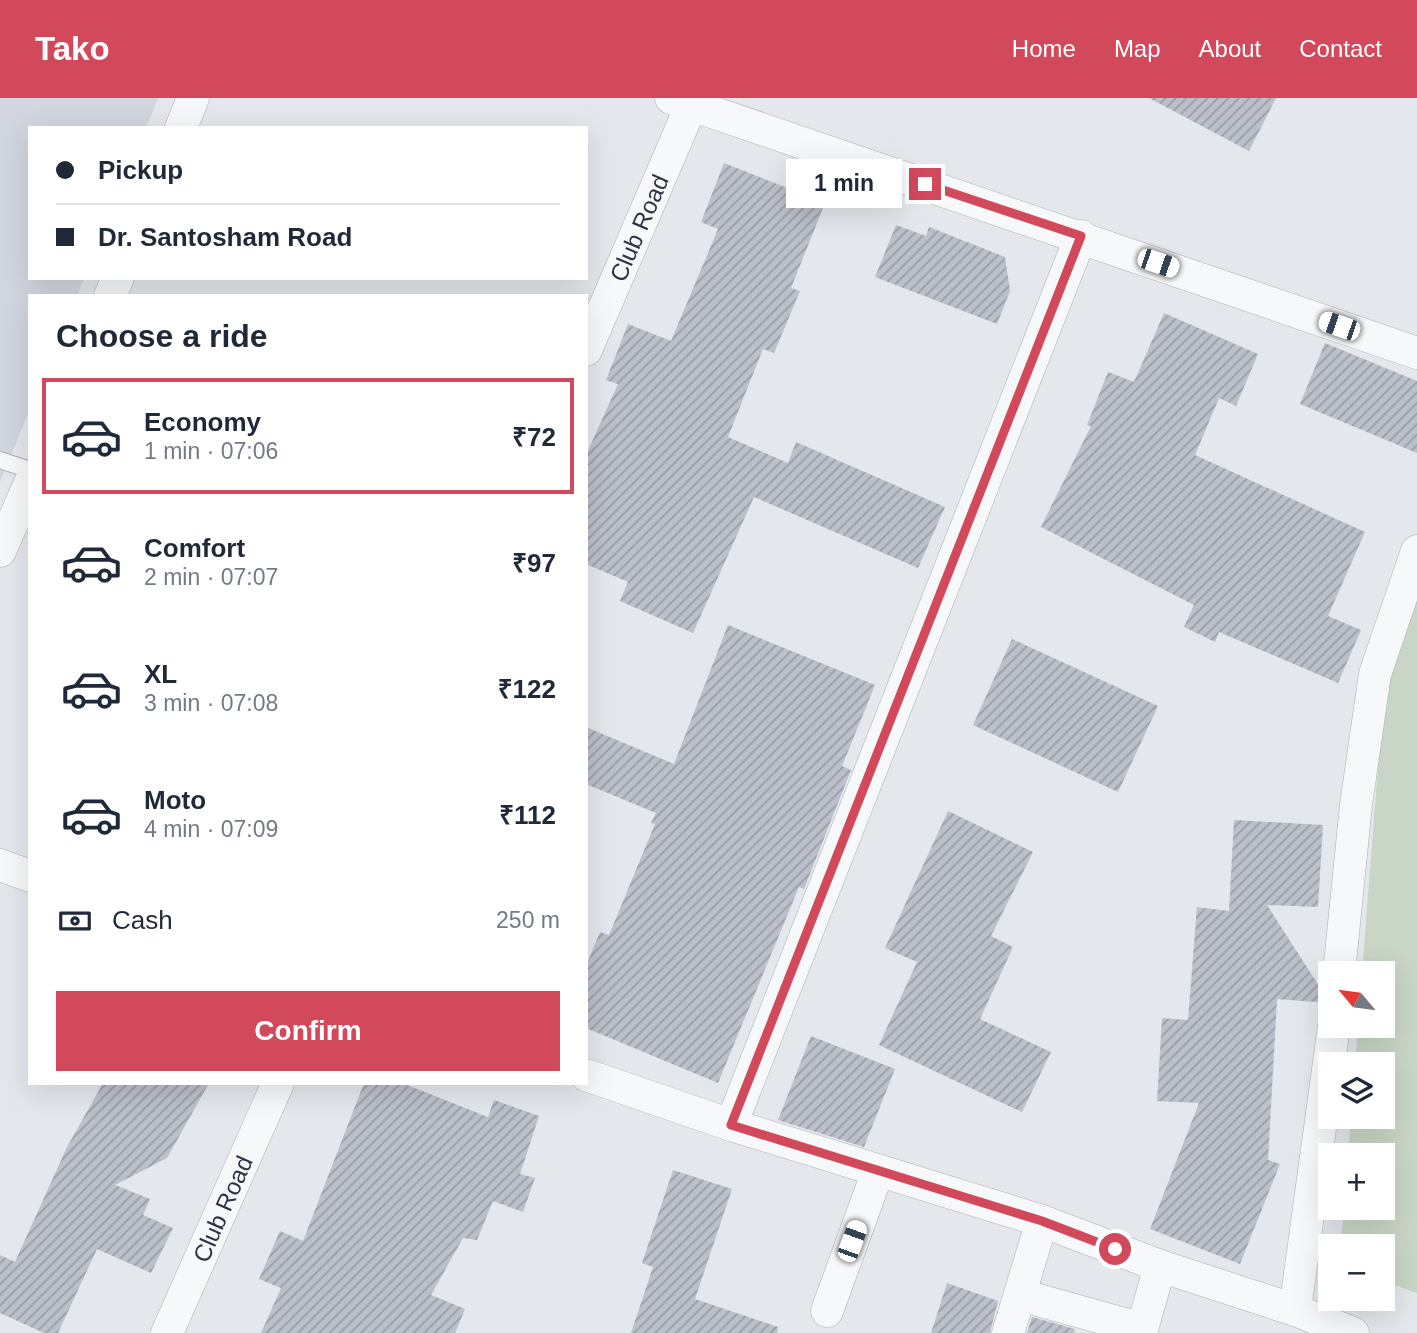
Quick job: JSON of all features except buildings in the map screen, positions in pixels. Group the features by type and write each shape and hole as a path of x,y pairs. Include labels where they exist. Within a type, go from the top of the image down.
{"street":[{"path":"182,126 193,98"},
{"path":"681,102 1081,236 1417,353"},
{"name":"Club Road","path":"588,345 681,102"},
{"path":"731,1125 1081,236"},
{"path":"0,551 28,488"},
{"path":"1340,961 1356,806 1375,674 1417,551"},
{"path":"0,865 28,875"},
{"path":"1295,1310 1332,1038"},
{"path":"588,1075 731,1125 1042,1221 1160,1266 1295,1310 1353,1333"},
{"name":"Club Road","path":"167,1333 277,1085"},
{"path":"827,1311 878,1171"},
{"path":"1008,1333 1042,1221"},
{"path":"1020,1295 1142,1331 1160,1266"}],"lane":[{"path":"0,460 28,469"}],"shaded area":[{"path":"0,98 158,98 147,126 28,126 28,280 83,280 78,294 28,294 28,414 0,482"}],"green space":[{"path":"1417,574 1417,1293 1395,1285 1395,1234 1342,1234 1343,1220 1395,1220 1395,1143 1349,1143 1350,1129 1395,1129 1395,1052 1356,1052 1357,1038 1395,1038 1395,961 1363,961 1387,651"}],"route":[{"path":"925,184 1081,236 731,1125 1042,1221 1115,1249"}]}
